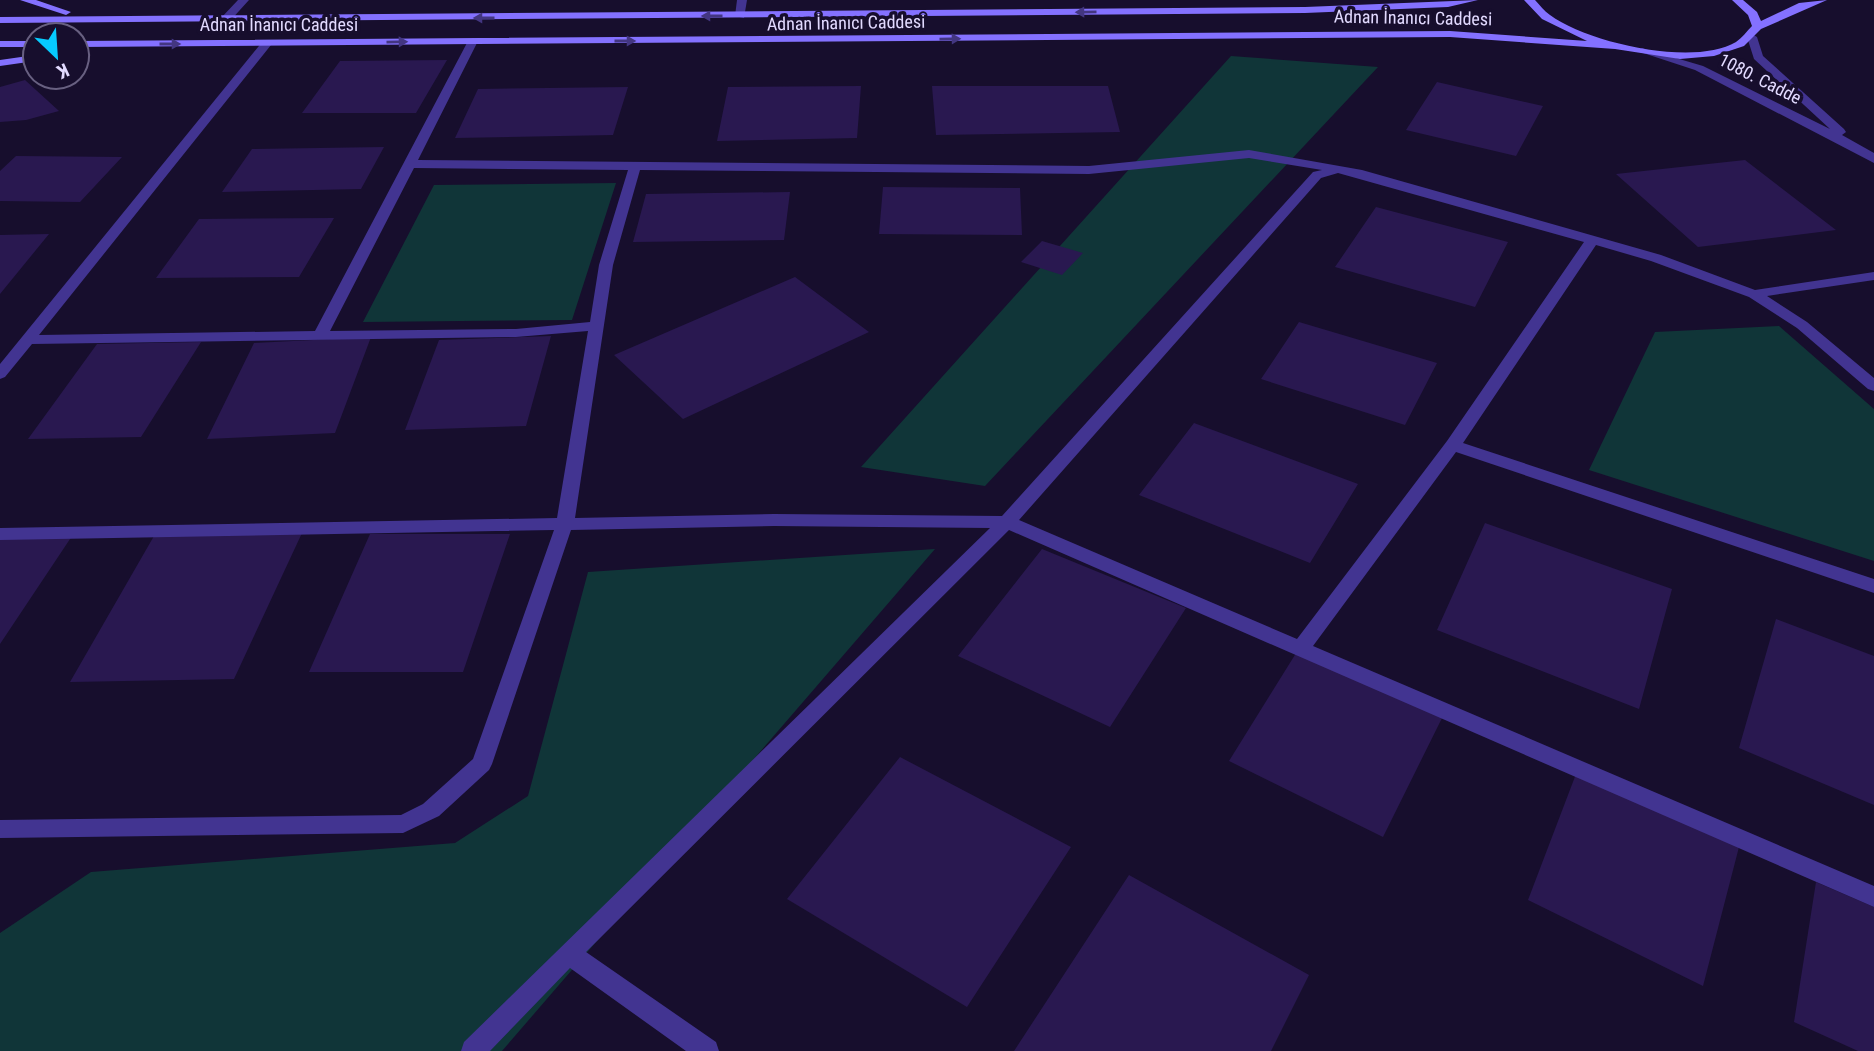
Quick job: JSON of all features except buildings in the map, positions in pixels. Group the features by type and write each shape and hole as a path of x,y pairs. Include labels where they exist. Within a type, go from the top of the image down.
{"main road":[{"path":"25,0 55,11 136,20"},
{"name":"Adnan İnanıcı Caddesi","path":"0,20 1305,10 1448,4 1473,0"},
{"path":"1529,0 1534,9 1547,20 1565,30 1614,46 1642,51 1699,54 1741,45 1755,32 1803,5 1822,0"},
{"path":"1737,0 1753,14 1755,32"},
{"name":"Adnan İnanıcı Caddesi","path":"91,44 1450,34 1614,46"},
{"path":"0,44 21,44"},
{"path":"91,50 134,44"},
{"path":"0,63 21,60"}],"street":[{"path":"225,20 244,0"},
{"path":"740,16 742,0"},
{"name":"1080. Cadde","path":"1755,32 1758,57 1858,148 1874,159"},
{"path":"320,337 472,41"},
{"path":"0,374 267,43"},
{"name":"1080. Cadde","path":"1642,51 1699,68 1858,148"},
{"path":"408,164 1090,170 1249,154 1338,169 1593,239 1656,258 1754,294 1802,325 1874,386"},
{"path":"0,829 403,824 432,810 482,764 565,523 606,265 635,166"},
{"path":"473,1051 1007,522 1317,174 1338,169"},
{"path":"1300,649 1453,445 1593,239"},
{"path":"1754,294 1874,275"},
{"path":"30,340 516,333 596,326"},
{"path":"1453,445 1874,586"},
{"path":"0,534 774,520 1007,522 1874,897"},
{"path":"569,953 707,1051"}],"green space":[{"path":"1231,56 1378,67 985,486 861,467"},
{"path":"616,183 572,320 363,322 434,185"},
{"path":"1779,326 1874,409 1874,561 1589,470 1655,332"},
{"path":"935,549 502,1051 0,1051 0,933 91,872 455,843 528,796 588,572"}]}
